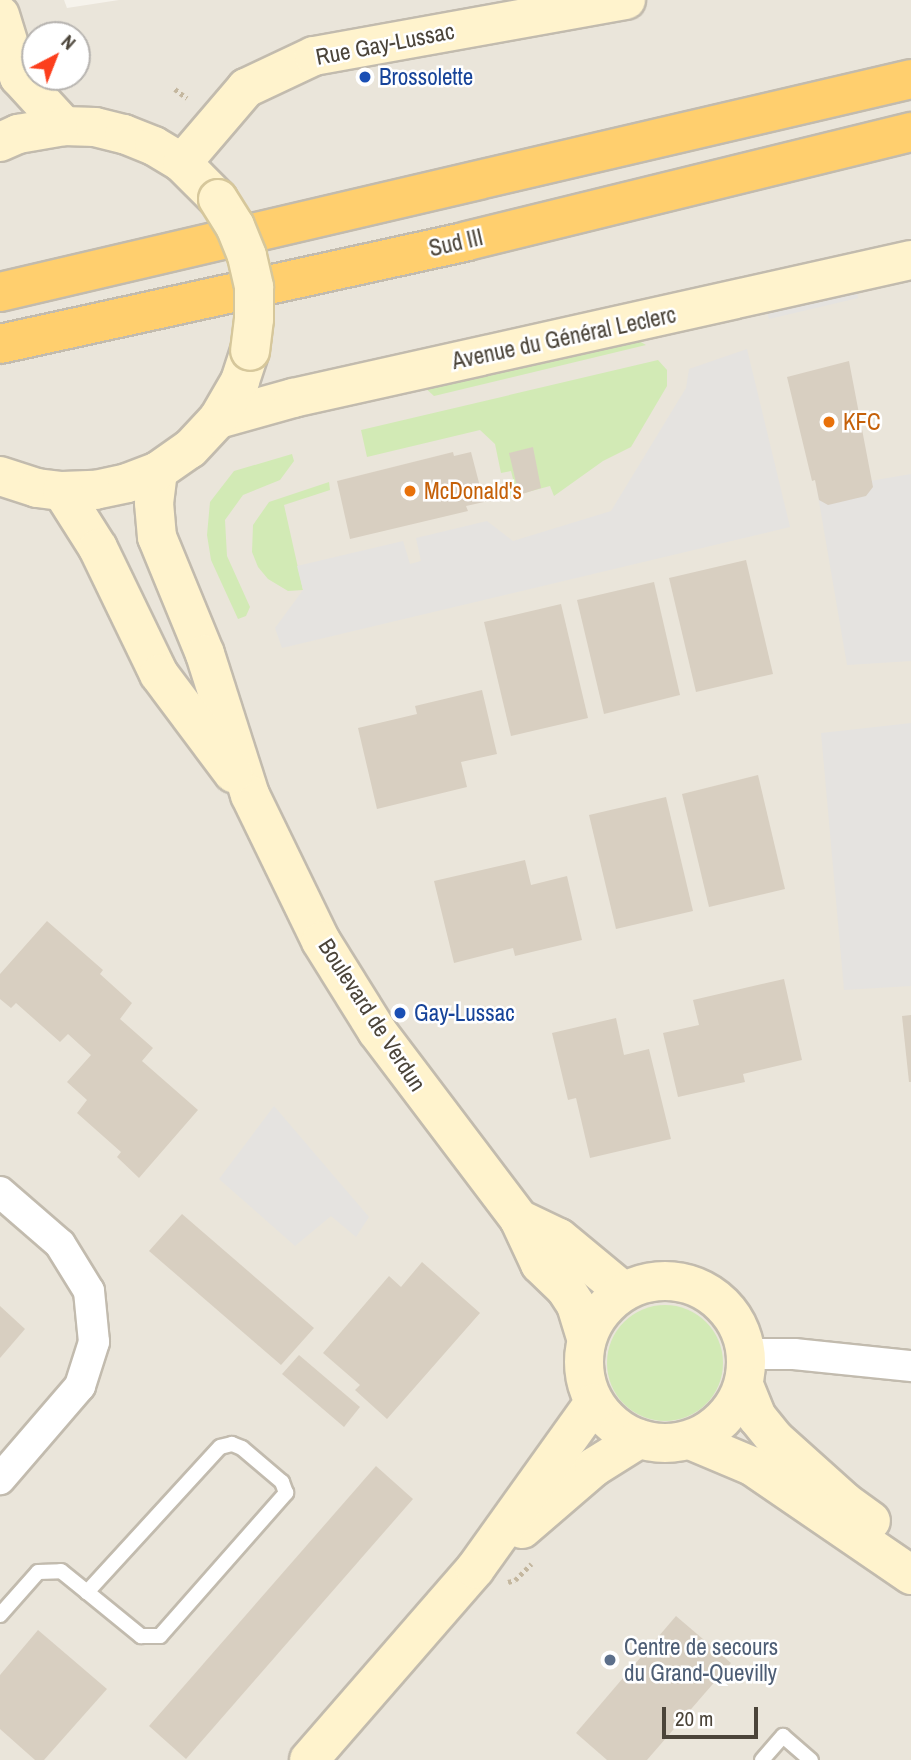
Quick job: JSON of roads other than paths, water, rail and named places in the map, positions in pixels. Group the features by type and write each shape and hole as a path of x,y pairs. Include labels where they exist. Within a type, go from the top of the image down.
{"highway":[{"path":"0,292 911,79"},
{"name":"Sud III","path":"0,344 467,241 911,132"}],"main road":[{"name":"Rue Gay-Lussac","path":"182,163 246,88 314,55 626,0"},
{"path":"0,15 19,77 64,126"},
{"path":"0,142 19,134 64,126 95,127 155,146 182,163 218,199 235,226 249,266 254,319 250,351 240,381 218,419 190,449 158,471 127,483 95,490 62,491 21,484 0,476"},
{"name":"Avenue du Général Leclerc","path":"218,419 293,398 911,260"},
{"name":"Boulevard de Verdun","path":"158,471 154,503 157,537 205,654 250,795 321,941 377,1031 519,1219 540,1264 565,1288 576,1305 586,1337"},
{"name":"Boulevard de Verdun","path":"62,491 98,548 159,674 250,795"},
{"name":"Boulevard de Verdun","path":"519,1219 559,1238 623,1291"},
{"path":"745,1369 732,1409 714,1428 690,1440 665,1444 639,1440 614,1426 594,1403 583,1371 586,1337 595,1318 623,1291 642,1283 662,1280 682,1282 702,1289 719,1300 738,1324 745,1369 757,1417 775,1439 845,1502 911,1550"},
{"path":"309,1760 475,1569 594,1403"},
{"path":"475,1569 594,1467 639,1440"},
{"path":"690,1440 752,1466 911,1575"}],"street":[{"path":"0,1192 60,1244 89,1291 94,1342 80,1386 0,1479"},
{"path":"745,1369 794,1354 911,1366"}],"lane":[{"path":"0,1615 38,1572 61,1571 141,1636 160,1636 286,1493 282,1482 243,1448 232,1444 220,1447 87,1592"},
{"path":"762,1760 783,1735 811,1760"}],"place":[{"name":"Brossolette","path":"365,77"},
{"name":"KFC","path":"829,422"},
{"name":"McDonald's","path":"410,491"},
{"name":"Gay-Lussac","path":"400,1013"},
{"name":"Centre de secours du Grand-Quevilly","path":"610,1660"}]}
